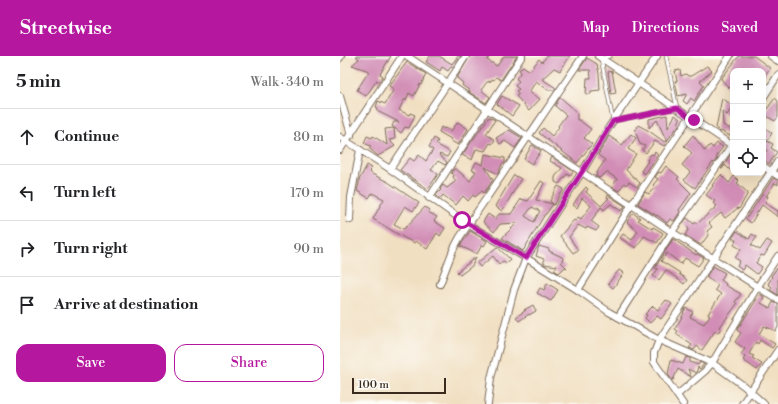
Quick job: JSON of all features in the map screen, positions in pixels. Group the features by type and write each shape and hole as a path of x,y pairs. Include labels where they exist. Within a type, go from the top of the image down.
{"street":[{"path":"340,150 402,56"},
{"path":"407,56 672,232 778,300"},
{"path":"390,169 466,56"},
{"path":"429,198 522,56"},
{"path":"440,284 453,250 584,56"},
{"path":"488,404 491,378 514,290 526,258 613,121 657,56"},
{"path":"578,290 632,204 730,56"},
{"path":"771,56 778,61"},
{"path":"599,57 730,143"},
{"path":"766,93 778,75"},
{"path":"340,96 350,135"},
{"path":"340,137 390,169 469,225 578,290 618,317 659,340 712,363 751,392 764,404"},
{"path":"618,317 672,232 730,149"},
{"path":"350,220 350,197 360,150"},
{"path":"683,404 654,362 654,353 659,340 778,161"},
{"path":"766,168 778,176"},
{"path":"677,395 712,363 758,286 778,256"},
{"path":"742,404 778,350"}],"lane":[{"path":"610,56 599,57 613,121 677,108 666,56"}],"building":[{"path":"356,56 391,56 380,74 383,76 379,82 377,80 366,96 357,90 369,71 352,65 359,59"},
{"path":"430,56 439,56 452,64 458,56 461,56 448,71 442,67 440,71 426,62"},
{"path":"470,56 490,56 487,60 497,66 504,56 517,56 501,80 496,77 494,80 492,79 491,81 487,82 481,90 490,97 486,103 469,92 470,91 462,85 463,83 457,78"},
{"path":"547,56 570,56 560,71 554,68 542,79 556,88 555,90 548,90 536,81 529,92 540,99 529,111 516,96 519,94 516,91 519,89 515,86 519,81 516,79 521,72 519,70 523,66 530,71 539,59 542,62"},
{"path":"739,56 754,56 770,68 766,74 766,68 730,68 729,88 721,79"},
{"path":"587,58 597,64 599,74 600,90 591,91 591,94 586,94 587,78 591,78 590,70 579,70"},
{"path":"407,62 426,74 414,96 409,93 399,110 409,115 410,113 415,115 409,128 405,127 401,133 392,126 394,122 399,122 377,111 378,108 376,107 378,101 385,104 394,89 389,86"},
{"path":"707,66 712,71 700,81 704,85 694,101 691,98 687,104 683,101 687,94 678,96 675,71 680,70 681,76 686,74 691,76"},
{"path":"612,71 616,93 611,94 608,72"},
{"path":"502,96 519,106 512,116 497,104"},
{"path":"560,97 577,112 577,120 591,129 584,138 592,144 577,163 539,133 543,128 552,136 566,115 555,106"},
{"path":"722,98 730,104 730,110 727,115 722,111 723,125 730,128 730,136 721,131 720,132 716,128"},
{"path":"775,98 778,101 778,117 775,121 766,116 766,108 767,109"},
{"path":"667,115 668,128 675,115 680,119 679,125 667,142 657,120 649,128 649,119"},
{"path":"489,117 495,120 486,134 495,140 492,144 490,143 485,151 476,149 472,160 462,155"},
{"path":"458,122 468,129 458,145 439,132 441,127 451,131"},
{"path":"638,125 666,143 664,146 655,141 646,153 642,150 645,146 640,144 635,130"},
{"path":"394,128 395,139 389,140 395,146 378,156 369,148 371,146 364,143 367,136 372,138 373,136 387,145 385,129"},
{"path":"766,128 772,133 767,141 766,140"},
{"path":"509,130 522,138 515,148 505,141 500,144 496,138"},
{"path":"631,134 636,138 628,149 636,154 626,170 640,183 637,187 629,182 626,185 624,183 619,191 612,187 617,179 607,172 599,178 596,176 605,160 598,155 609,136 622,145"},
{"path":"693,135 705,151 710,145 713,148 717,143 723,147 716,156 717,158 714,163 713,162 695,188 684,180 690,172 682,165 692,153 684,146"},
{"path":"434,138 438,141 436,144 450,152 447,157 440,154 439,155 447,162 445,165 438,161 431,170 438,174 428,189 400,170 410,158 414,161 419,155 426,161 433,150 429,147"},
{"path":"767,141 773,144 771,148 777,152 769,164 766,162"},
{"path":"532,145 541,151 532,164 524,159"},
{"path":"655,152 658,155 645,174 641,171 651,154 653,155"},
{"path":"485,154 505,158 505,163 502,164 498,174 485,167 493,180 484,193 482,191 475,197 473,195 468,201 463,196 456,205 443,195 440,199 436,195 441,190 440,189 443,185 447,188 456,181 453,177 454,175 451,173 454,169 470,181 476,171 472,170 476,162 483,165"},
{"path":"730,156 730,170 725,165 721,169"},
{"path":"552,157 573,171 570,176 567,174 559,184 555,182 555,177 562,168 550,161"},
{"path":"367,165 372,168 369,171 372,174 388,182 419,203 413,211 405,206 394,224 404,229 425,207 429,210 428,212 437,217 434,221 445,228 440,236 437,233 427,249 416,241 415,243 406,239 373,219 384,199 372,193 369,198 357,191 359,180"},
{"path":"666,166 679,177 677,179 691,193 679,210 680,212 674,221 670,219 667,223 657,215 638,204 645,192 649,194 655,187 653,185 658,179 655,177 659,172 661,173"},
{"path":"514,175 521,179 502,211 495,206"},
{"path":"721,175 729,183 734,176 739,181 737,183 748,193 739,209 738,208 725,218 721,213 709,223 712,227 707,231 709,234 701,245 685,235 689,229 683,223 687,218 694,224 696,222 697,224 717,206 713,203 715,201 706,195 713,186 712,185"},
{"path":"773,178 778,180 778,185 775,183 766,196 768,196 765,203 778,211 778,217 762,205 751,223 746,219"},
{"path":"541,181 544,183 536,200 553,204 545,214 523,251 502,238 517,223 500,224 494,232 483,222 488,214 495,219 499,214 511,214 521,199 528,201","holes":["532,207 540,211 534,222 525,216"]},
{"path":"558,186 564,189 554,205 550,201"},
{"path":"586,187 588,189 586,192 601,206 609,198 607,197 608,195 625,206 621,211 611,204 604,210 601,207 591,221 599,227 596,231 587,227 586,229 578,225 569,237 578,250 573,253 560,236 574,220 576,221 578,217 581,219 591,206 582,198 577,208 573,205"},
{"path":"633,213 640,218 638,220 652,229 653,227 663,233 657,243 644,236 636,248 620,238 623,234 632,240 638,231 627,222"},
{"path":"470,231 487,241 484,246 482,245 477,254 460,246"},
{"path":"737,231 749,239 752,234 757,237 751,245 760,250 767,240 772,243 764,256 761,255 756,263 762,267 757,274 745,265 742,270 737,266 740,261 735,258 741,249 734,245 736,240 732,238"},
{"path":"673,239 696,255 697,254 704,258 698,266 685,258 681,264 667,253 661,261 680,273 679,274 687,280 684,284 666,270 659,280 653,276 658,269 655,268"},
{"path":"539,246 549,249 549,251 562,257 564,260 561,262 567,268 565,267 559,273 554,270 557,266 544,264 544,259 536,256"},
{"path":"497,247 510,259 507,263 503,261 499,264 493,256 480,267 477,263"},
{"path":"476,257 472,266 460,275 457,272"},
{"path":"713,266 725,273 721,280 726,284 725,285 741,294 735,302 737,304 720,327 721,328 718,333 715,331 702,350 697,346 694,350 689,348 692,345 676,334 678,331 675,329 686,308 693,312 690,317 704,324 710,315 708,314 721,294 715,290 718,285 706,277"},
{"path":"778,267 778,295 770,290 772,287 768,284 772,277 771,276"},
{"path":"619,270 624,273 613,288 608,284"},
{"path":"547,283 558,290 551,301 537,293 540,288 544,290"},
{"path":"760,294 764,297 761,303 770,308 773,302 778,304 778,327 776,331 764,326 759,334 775,344 772,348 760,340 758,344 756,342 749,354 754,356 752,358 762,364 757,370 743,360 745,357 741,354 745,349 735,342 741,333 737,330"},
{"path":"666,300 672,304 661,319 657,316 650,323 645,318 647,315 645,314 653,306 658,310"},
{"path":"533,305 536,311 519,321 516,317"},
{"path":"686,357 690,358 690,362 698,365 700,362 704,364 700,369 698,367 696,373 688,369 691,377 678,369 673,380 671,379 668,374 671,360 683,364"}],"route":[{"path":"462,220 526,258 613,121 677,108 694,120"}]}
